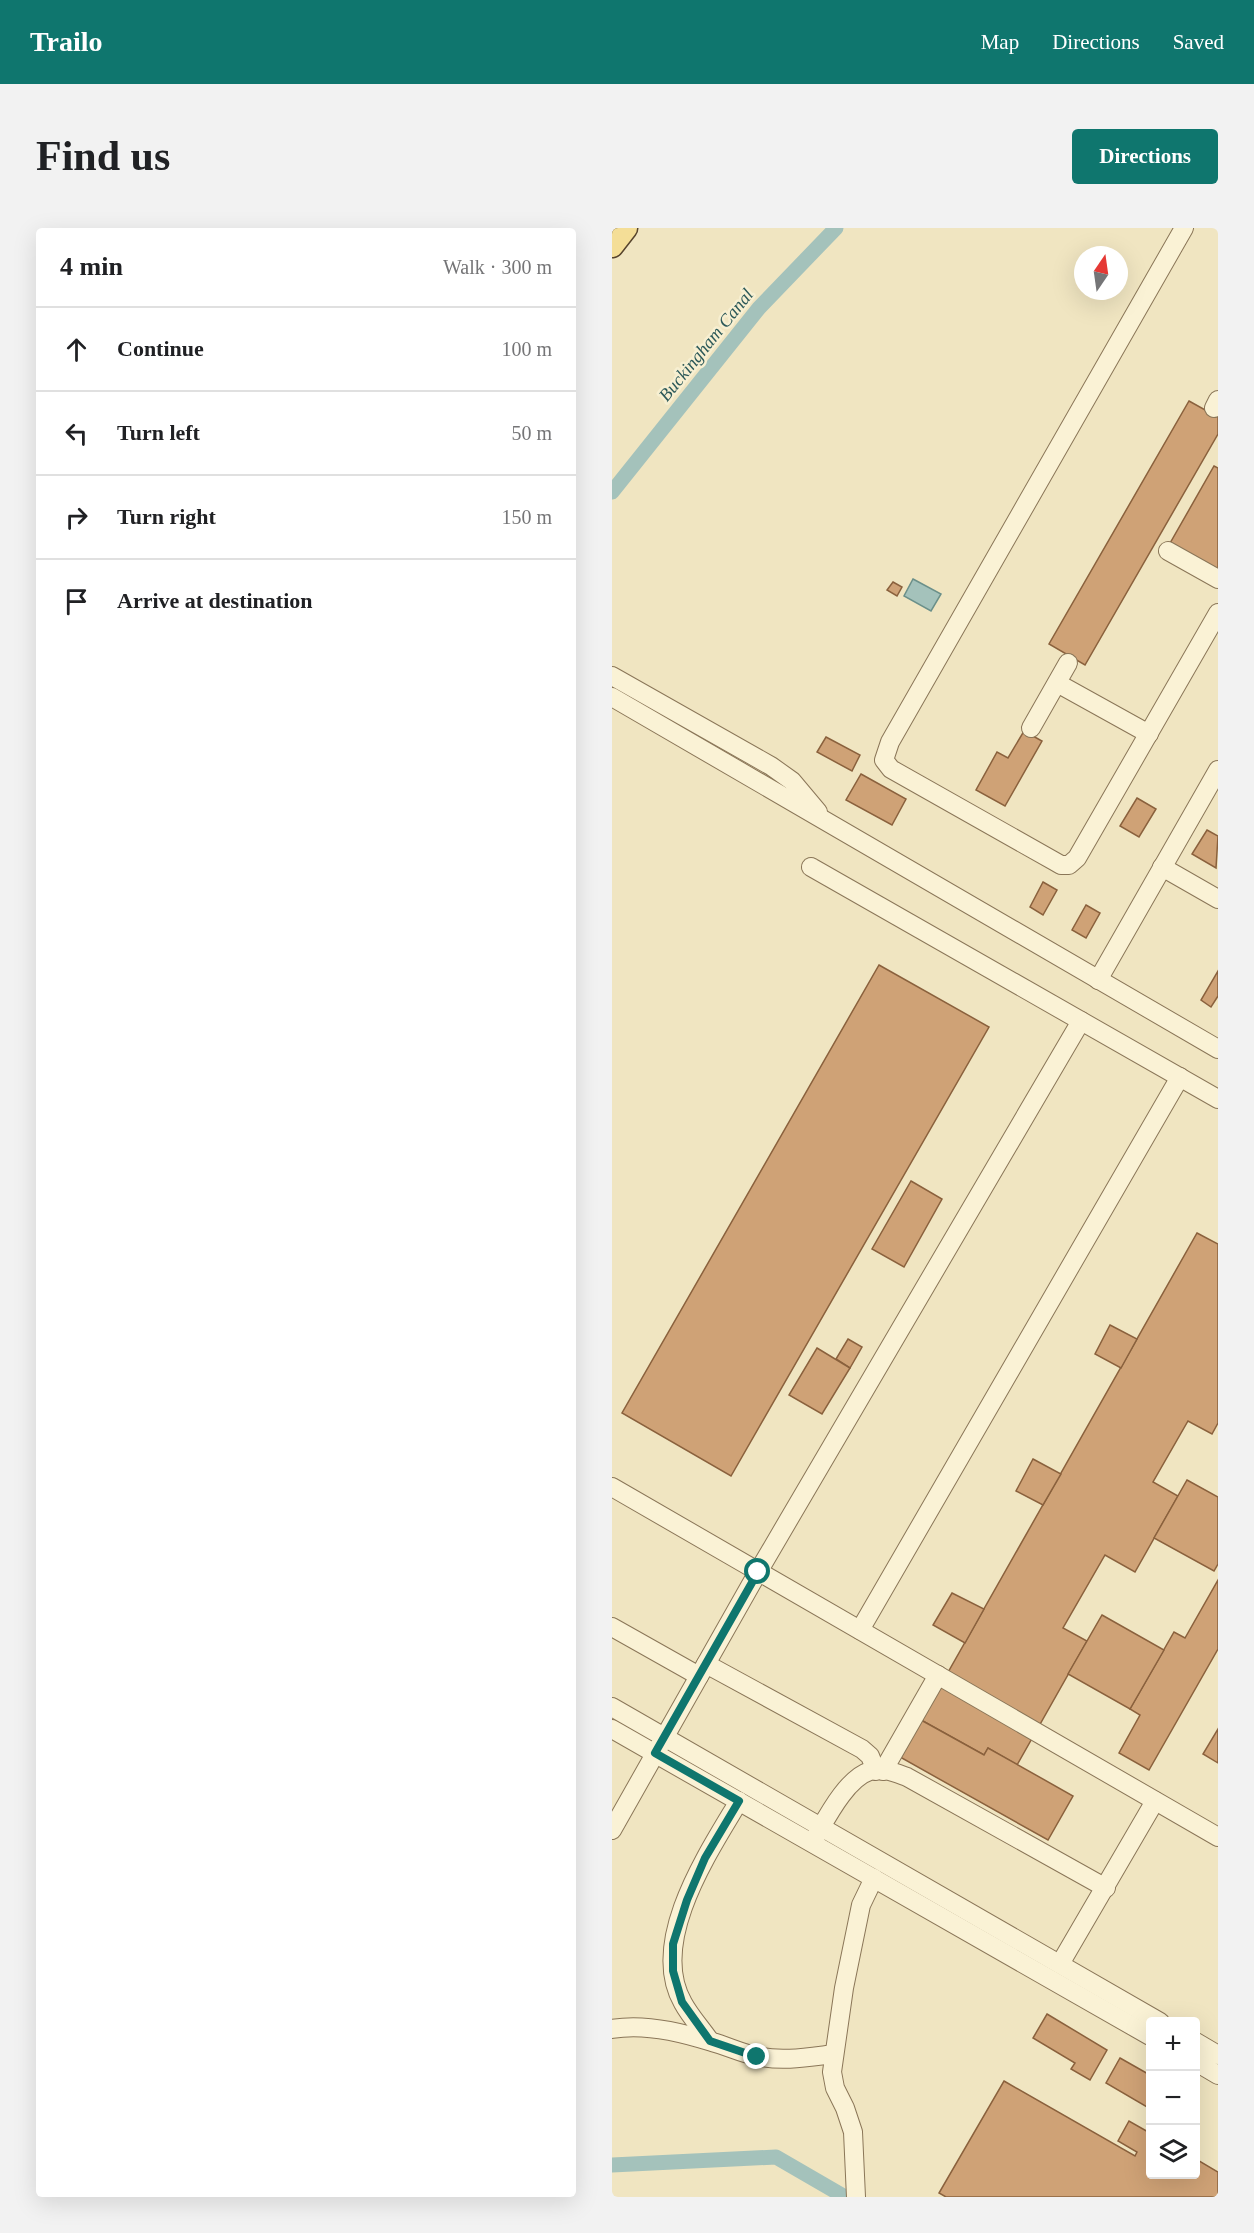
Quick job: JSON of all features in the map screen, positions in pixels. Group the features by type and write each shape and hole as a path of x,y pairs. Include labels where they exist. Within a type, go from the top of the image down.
{"main road":[{"path":"612,246 626,228"}],"lane":[{"path":"1184,228 890,742 884,760 891,769 1054,861 1065,865 1073,862 1218,614"},
{"path":"1168,551 1218,579"},
{"path":"1031,728 1068,663"},
{"path":"612,676 771,766 792,781 824,820"},
{"path":"1057,683 1149,734"},
{"path":"612,697 1218,1049"},
{"path":"1098,980 1218,770"},
{"path":"811,867 1218,1099"},
{"path":"1162,867 1218,899"},
{"path":"612,1830 758,1572 1081,1021"},
{"path":"860,1630 1180,1077"},
{"path":"612,1487 1218,1837"},
{"path":"612,1627 862,1749 870,1755 880,1771"},
{"path":"880,1771 938,1675"},
{"path":"612,1707 659,1745 739,1801 817,1835 874,1878 1146,2034"},
{"path":"612,1729 659,1745 817,1835 1060,1964 1151,2017"},
{"path":"817,1835 843,1793 855,1780 870,1771 888,1770 907,1777 1106,1888"},
{"path":"710,2041 682,2002 673,1971 673,1944 687,1900 705,1858 739,1801"},
{"path":"1060,1964 1155,1801"},
{"path":"856,2197 853,2132 835,2088 832,2072 844,1988 861,1905 874,1878"},
{"path":"612,2029 626,2026 661,2030 710,2041 757,2057 799,2059 834,2054"},
{"path":"1200,2044 1218,2055"},
{"path":"1200,2064 1218,2075"}],"water":[{"path":"913,579 941,594 931,611 904,596"}],"building":[{"path":"1189,401 1218,417 1218,434 1085,665 1049,644"},
{"path":"1214,466 1218,468 1218,573 1169,545"},
{"path":"893,582 902,587 897,596 887,590"},
{"path":"1024,731 1042,741 1005,806 976,790 997,752 1008,758"},
{"path":"826,737 860,755 852,771 817,752"},
{"path":"861,774 906,799 892,825 846,800"},
{"path":"1137,798 1156,809 1139,837 1120,826"},
{"path":"1207,830 1218,836 1216,868 1192,854"},
{"path":"1043,882 1057,890 1043,915 1030,907"},
{"path":"1086,905 1100,913 1086,938 1072,930"},
{"path":"879,965 989,1027 731,1476 622,1413"},
{"path":"1218,971 1218,996 1211,1007 1201,1000"},
{"path":"911,1181 942,1199 904,1267 872,1249"},
{"path":"1197,1233 1218,1244 1218,1423 1212,1434 1188,1421 1153,1482 1178,1496 1135,1572 1105,1555 1063,1628 1087,1641 1017,1765 988,1748 984,1755 921,1720"},
{"path":"1110,1325 1137,1339 1121,1368 1095,1354"},
{"path":"848,1339 862,1347 850,1368 836,1359"},
{"path":"817,1348 850,1368 822,1414 789,1395"},
{"path":"1033,1459 1061,1474 1043,1505 1016,1491"},
{"path":"1187,1480 1218,1497 1218,1564 1214,1571 1154,1538"},
{"path":"1218,1580 1218,1649 1149,1770 1119,1753 1140,1715 1130,1709 1174,1632 1185,1638"},
{"path":"952,1593 984,1609 965,1643 933,1625"},
{"path":"1102,1615 1164,1650 1130,1709 1068,1674"},
{"path":"921,1720 984,1755 988,1748 1073,1796 1048,1840 900,1757"},
{"path":"1218,1729 1218,1763 1203,1754"},
{"path":"1047,2014 1107,2050 1090,2080 1071,2069 1075,2063 1033,2038"},
{"path":"1120,2058 1146,2073 1146,2106 1106,2083"},
{"path":"1004,2081 1135,2156 1137,2152 1118,2141 1129,2121 1146,2131 1146,2179 1200,2179 1200,2161 1218,2172 1218,2197 946,2197 939,2193"}],"waterway":[{"name":"Buckingham Canal","path":"612,492 759,308 836,228"},
{"path":"612,2165 776,2157 845,2197"}],"route":[{"path":"757,2057 710,2041 682,2002 673,1971 673,1944 687,1900 705,1858 739,1801 655,1753 758,1572"}]}
